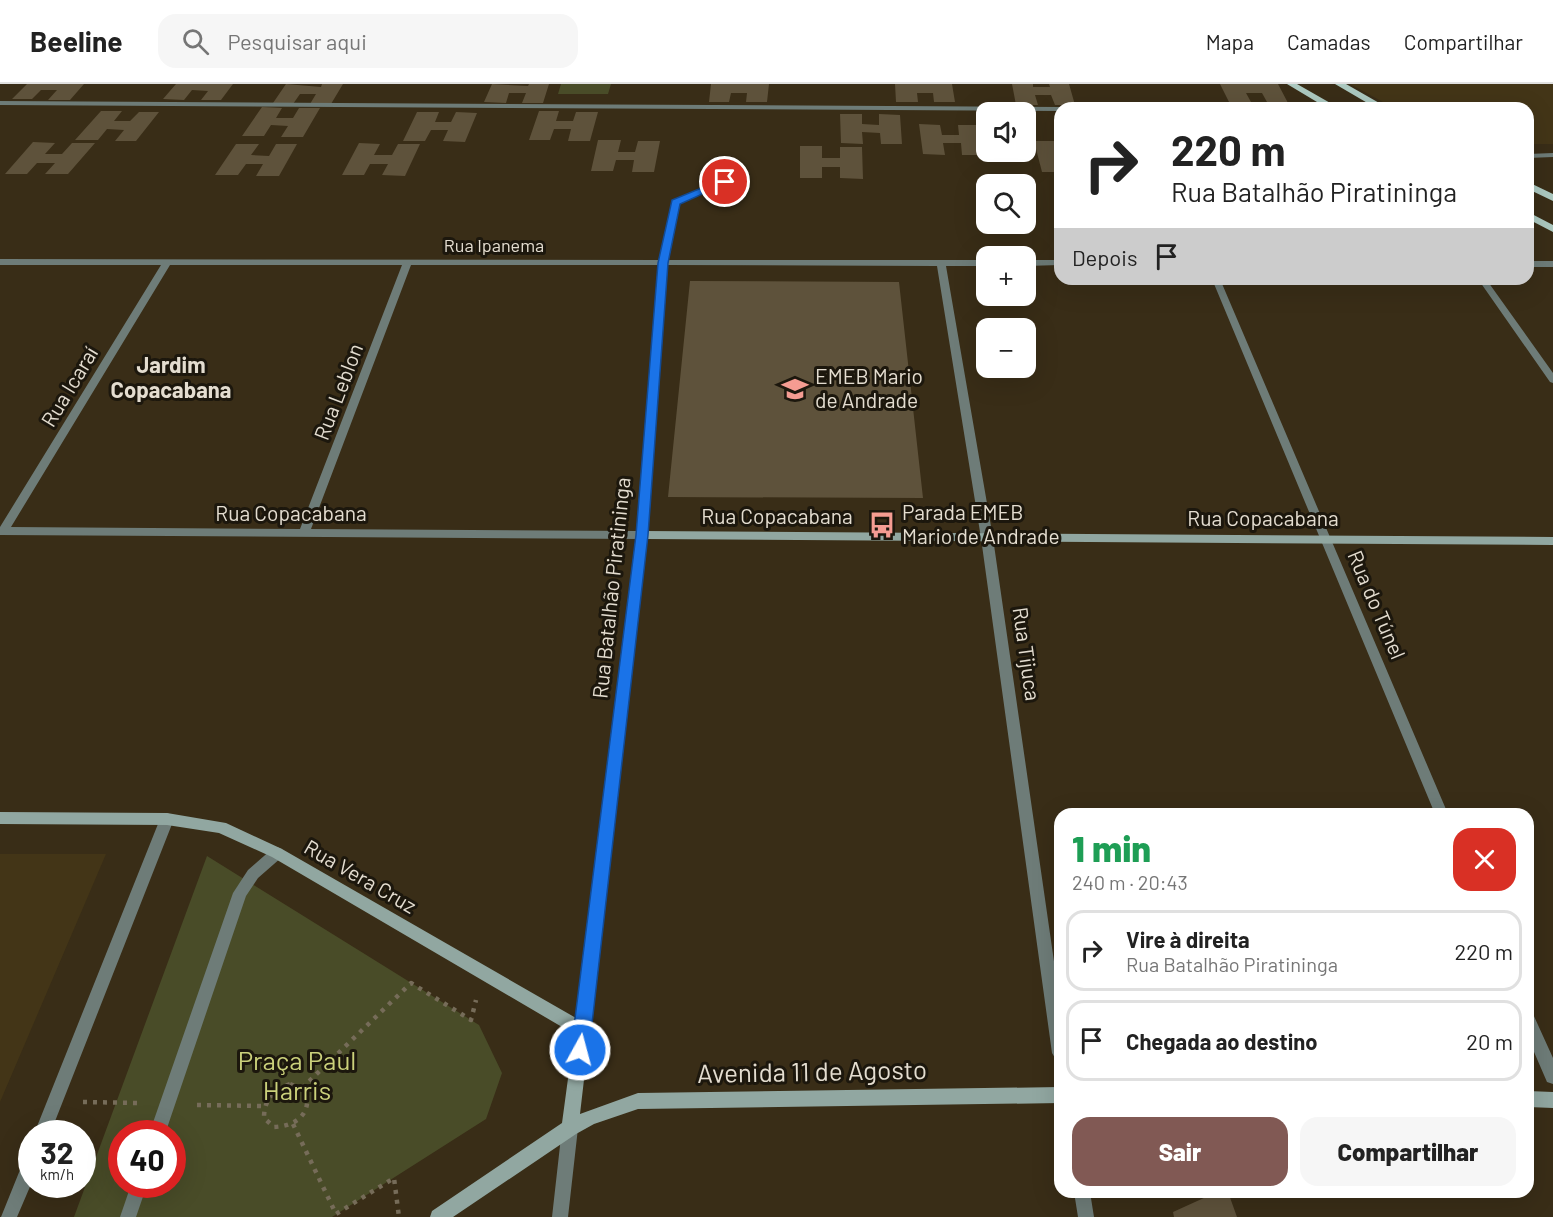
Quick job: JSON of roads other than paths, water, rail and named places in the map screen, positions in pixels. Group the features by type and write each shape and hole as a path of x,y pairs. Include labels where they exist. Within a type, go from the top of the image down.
{"main road":[{"path":"1291,84 1323,102"},
{"path":"1339,84 1372,102"},
{"path":"1534,188 1553,198"},
{"path":"1534,218 1553,229"}],"street":[{"path":"0,103 1054,109"},
{"path":"1534,156 1553,155"},
{"name":"Rua Batalhão Piratininga","path":"583,1031 642,535 663,263 675,202 725,182"},
{"name":"Rua Ipanema","path":"0,262 976,263"},
{"name":"Rua Icaraí","path":"2,531 167,262"},
{"name":"Rua Leblon","path":"304,533 407,263"},
{"name":"Rua Tijuca","path":"940,263 987,538 1054,1011"},
{"path":"1036,263 1054,263"},
{"path":"1534,264 1553,264"},
{"name":"Rua do Túnel","path":"1219,285 1439,808"},
{"path":"1486,285 1553,380"},
{"name":"Rua Copacabana","path":"2,531 1553,541"},
{"name":"Rua Vera Cruz","path":"0,818 167,819 221,827 277,853 583,1031"},
{"path":"48,1120 167,819"},
{"path":"162,1120 240,893 253,874 277,853"},
{"path":"560,1217 583,1031"},
{"path":"1534,1032 1553,1076"},
{"name":"Avenida 11 de Agosto","path":"438,1217 570,1128 591,1117 638,1101 1054,1095"},
{"path":"1534,1099 1553,1100"},
{"path":"9,1217 18,1195"},
{"path":"128,1217 135,1198"},
{"path":"1083,1198 1086,1217"}],"place":[{"name":"EMEB Mario de Andrade","path":"795,389"},
{"name":"Parada EMEB Mario de Andrade","path":"882,525"}],"district":[{"name":"Jardim Copacabana","path":"171,378"}],"park label":[{"name":"Praça Paul Harris","path":"297,1076"}]}
